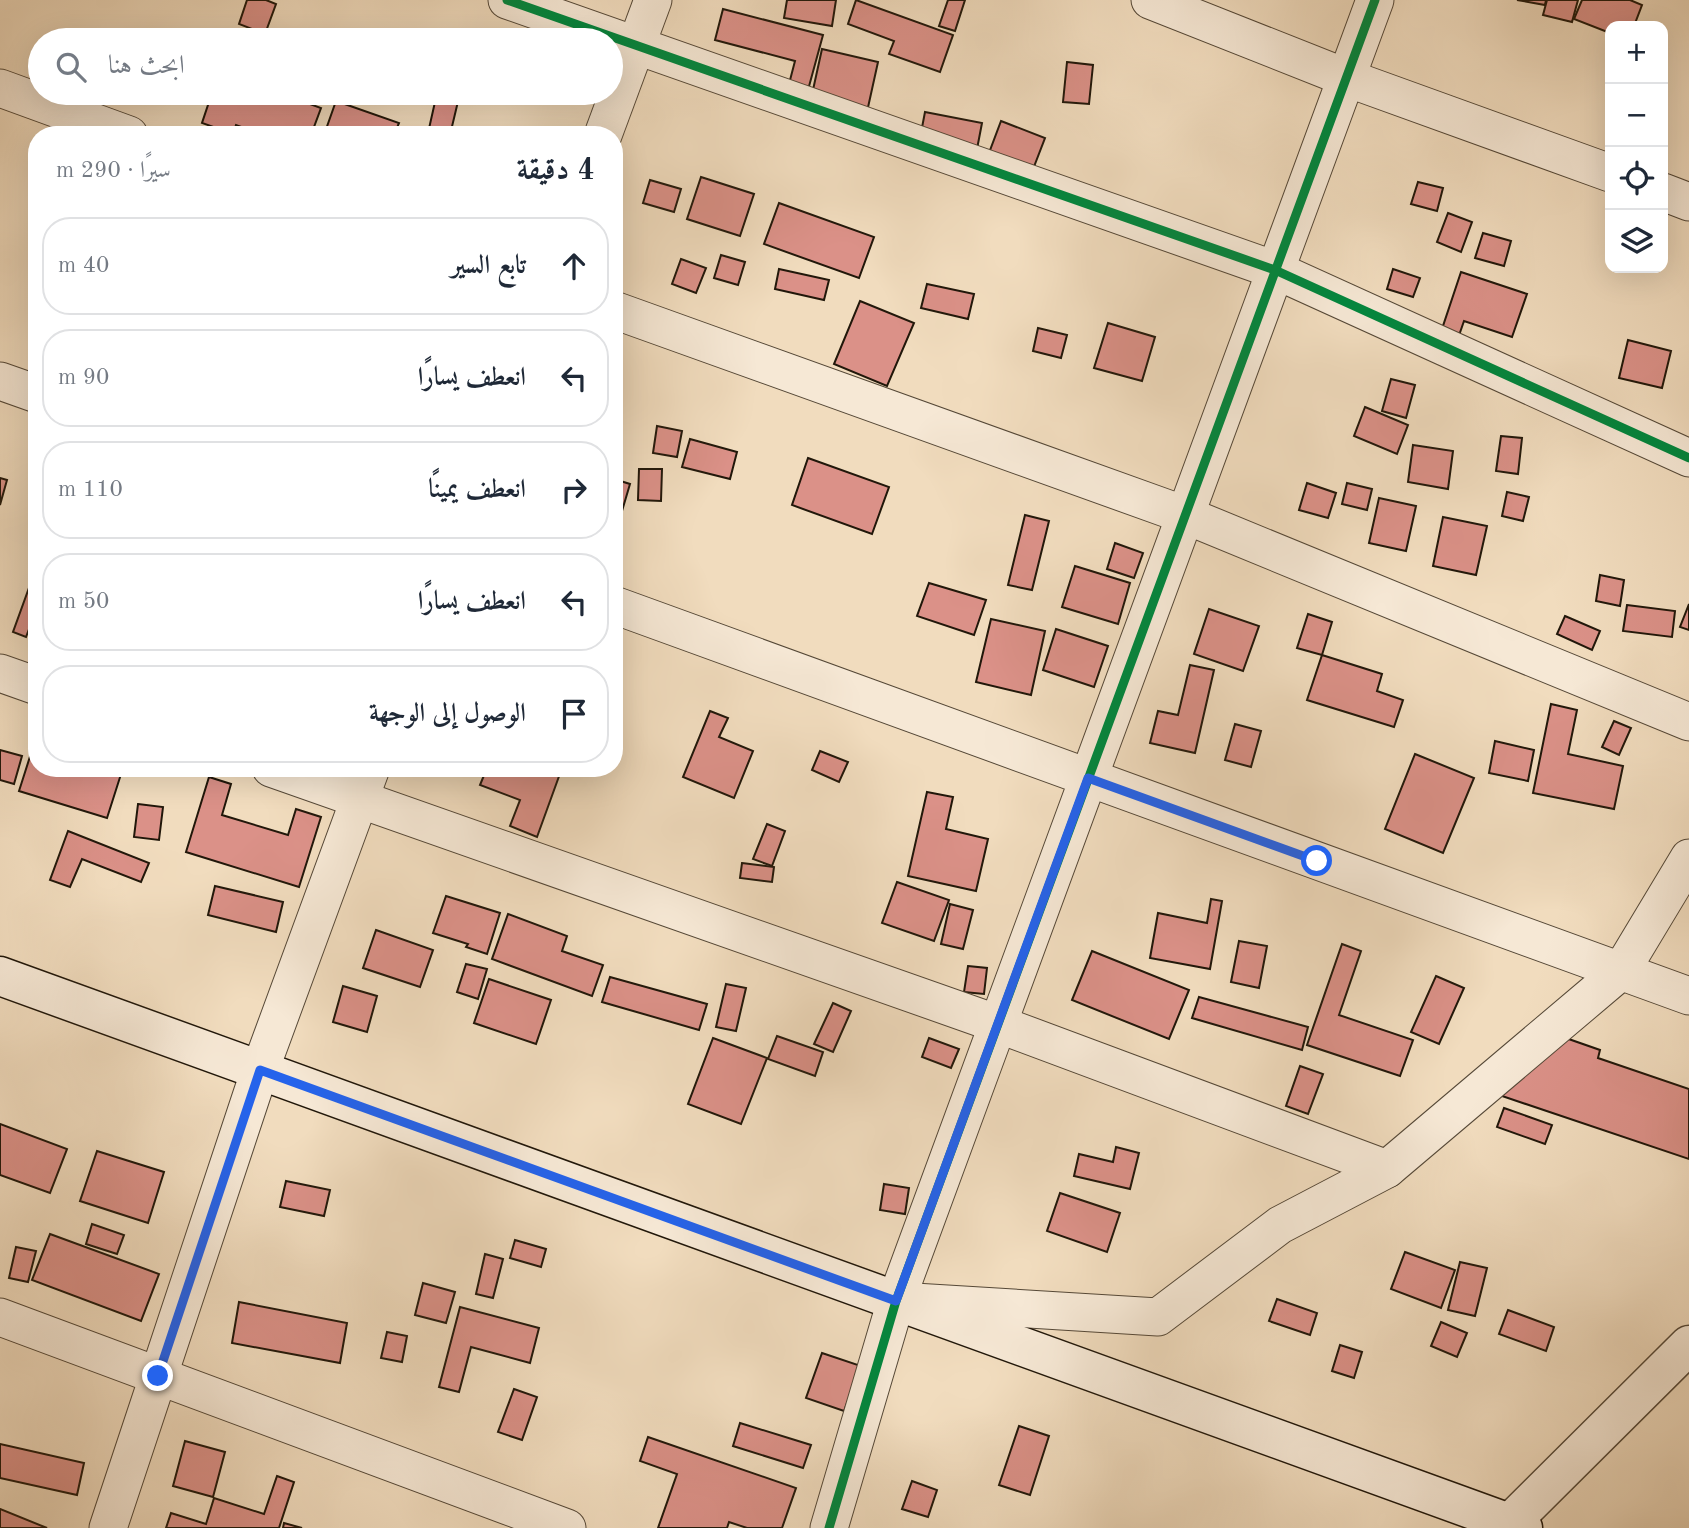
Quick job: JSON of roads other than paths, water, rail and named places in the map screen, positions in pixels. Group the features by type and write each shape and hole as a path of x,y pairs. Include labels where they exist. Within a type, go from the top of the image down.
{"main road":[{"path":"0,976 1513,1526 1689,1345"}],"street":[{"path":"507,0 586,28"},
{"path":"623,81 653,0"},
{"path":"1150,0 1347,78 1605,171"},
{"path":"829,1528 896,1301 1376,0"},
{"path":"623,41 1275,271 1689,458"},
{"path":"0,88 28,98"},
{"path":"47,105 104,126"},
{"path":"606,126 614,105"},
{"path":"1668,194 1689,202"},
{"path":"623,313 1185,515 1689,722"},
{"path":"0,381 28,391"},
{"path":"623,608 1689,996"},
{"path":"0,673 28,683"},
{"path":"324,777 365,784 1387,1169"},
{"path":"108,1528 260,1070 365,784"},
{"path":"896,1301 1158,1317 1280,1226 1387,1169 1621,971 1689,858"},
{"path":"0,1317 567,1528"}]}
